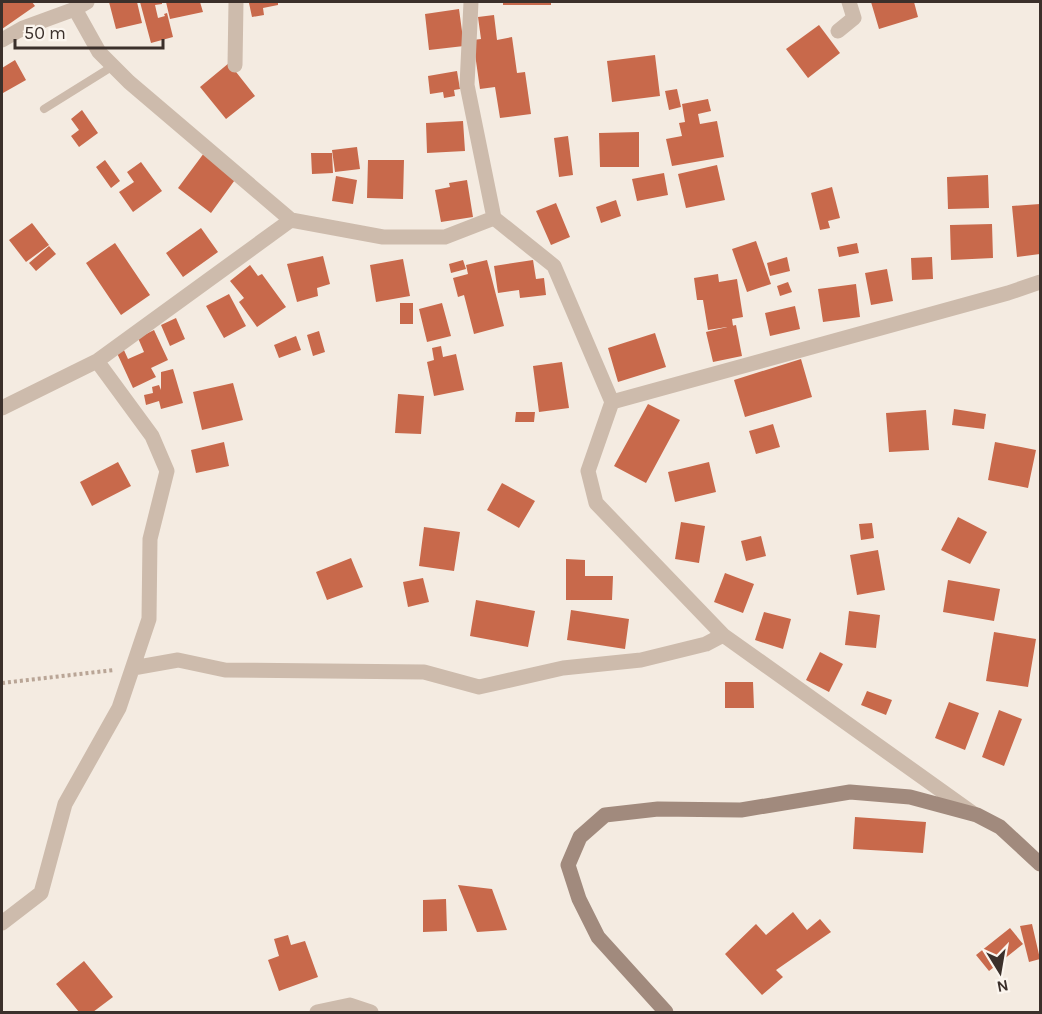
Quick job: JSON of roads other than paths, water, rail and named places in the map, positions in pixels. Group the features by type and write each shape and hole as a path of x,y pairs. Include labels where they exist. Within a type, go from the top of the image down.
{"street":[{"path":"235,65 236,2"},
{"path":"471,2 467,85 494,218 554,266 612,402 588,471 596,503 723,635 976,816"},
{"path":"838,31 854,18 849,2"},
{"path":"2,40 23,28 81,5 99,52 129,82 291,220 383,237 445,237 494,218"},
{"path":"2,408 97,361 291,220"},
{"path":"612,402 1041,282"},
{"path":"2,923 42,893 65,804 119,708 149,619 150,539 167,471 152,436 97,361"},
{"path":"133,668 178,660 225,670 424,672 478,687 563,668 641,660 706,644 723,635"},
{"path":"666,1012 598,937 579,899 568,865 580,837 605,815 658,809 741,810 850,792 910,797 976,816 1000,827 1041,864"},
{"path":"316,1012 350,1005 371,1012"}],"lane":[{"path":"44,110 113,66"}]}
